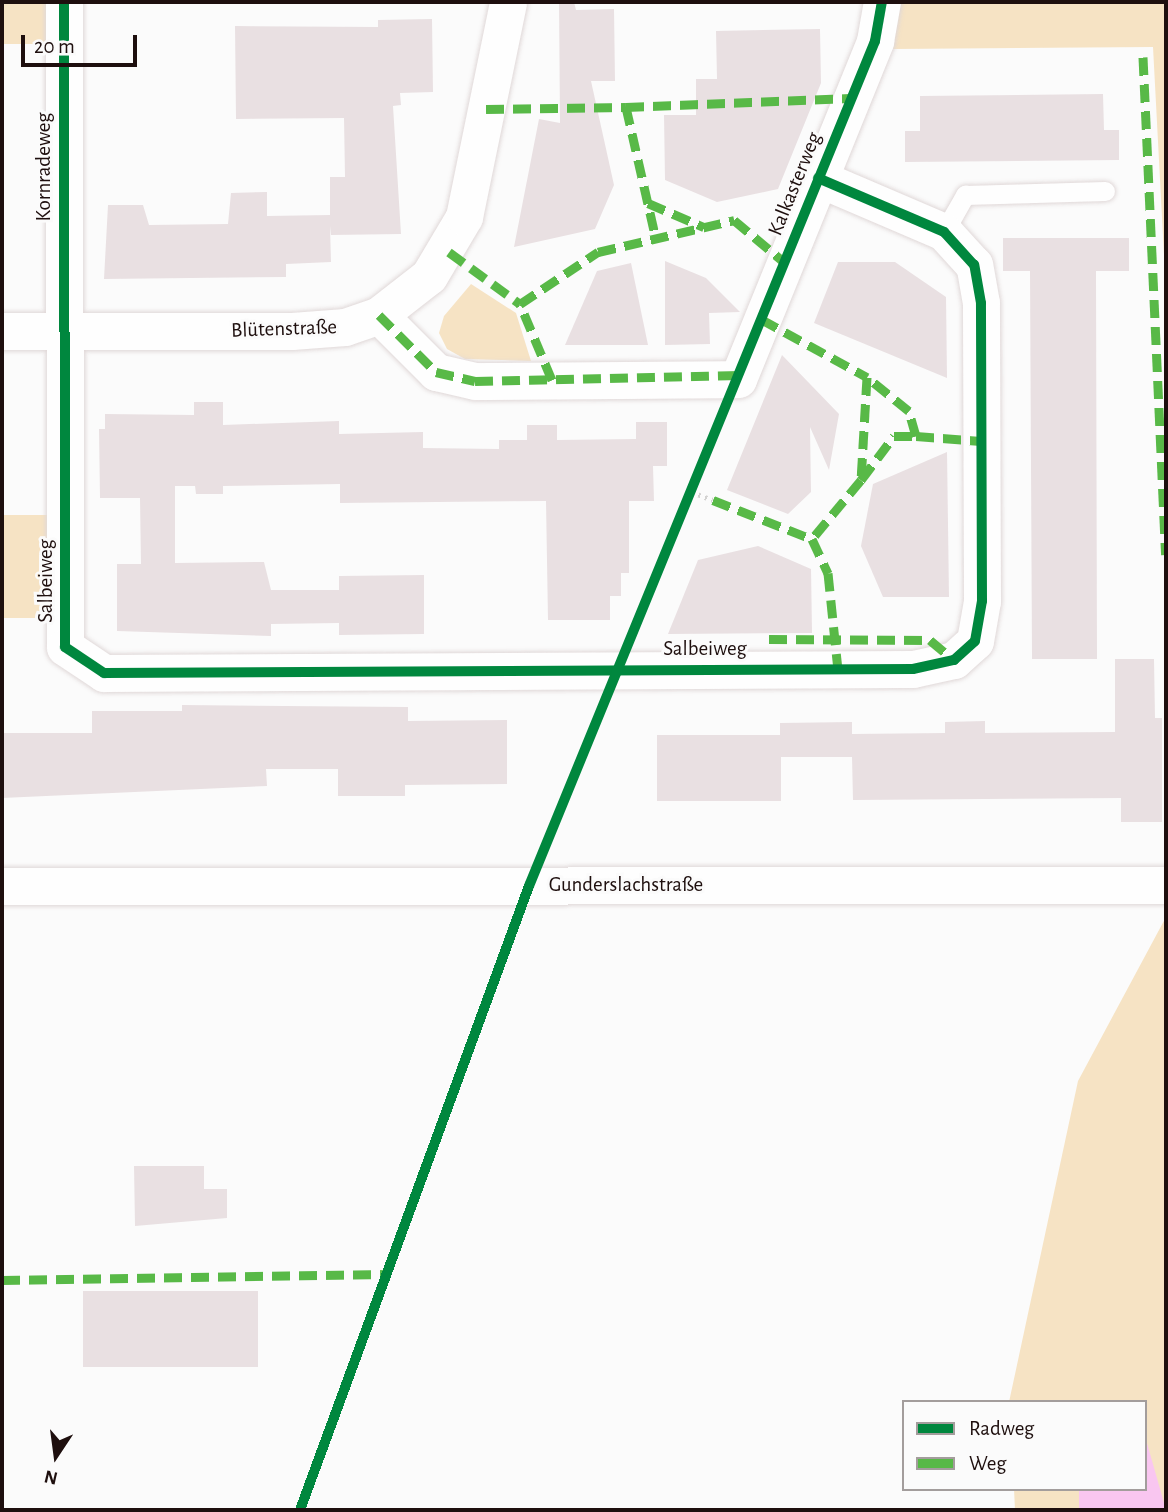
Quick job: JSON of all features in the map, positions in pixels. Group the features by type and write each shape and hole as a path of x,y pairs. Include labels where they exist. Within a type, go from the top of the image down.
{"street":[{"name":"Kornradeweg","path":"63,332 64,2"},
{"name":"Blütenstraße","path":"2,331 292,331 345,327 379,315 429,276 464,217 508,2"},
{"name":"Kalkasterweg","path":"379,315 422,362 475,381 738,379 875,41 882,2"},
{"name":"Salbeiweg","path":"63,332 65,647 104,673 913,669 954,660 975,641 982,601 981,303 974,265 944,232 818,178"},
{"name":"Gunderslachstraße","path":"2,886 1166,885"}],"lane":[{"path":"944,232 965,195 1105,191"}],"path":[{"path":"692,492 713,500"}],"shaded area":[{"path":"2,2 47,2 47,44 2,44"},
{"path":"898,2 1166,2 1166,293 1153,47 893,49"},
{"path":"471,284 516,313 531,361 465,359 447,349 439,333 444,316"},
{"path":"2,515 47,515 47,618 2,618"},
{"path":"1166,917 1166,1510 1015,1510 1014,1491 1147,1491 1147,1400 1009,1400 1078,1081"},
{"path":"1147,1443 1166,1510 1079,1510 1079,1491 1147,1491"}],"building":[{"path":"559,2 574,2 576,10 614,9 615,81 591,81 614,185 595,229 514,247 539,119 560,123"},
{"path":"432,19 433,92 400,93 401,105 393,106 401,234 331,235 330,226 331,262 286,264 286,277 104,279 108,205 143,205 149,225 228,224 231,193 267,192 267,216 330,215 330,177 345,177 344,118 236,119 235,26 378,27 378,20"},
{"path":"820,29 821,83 778,189 717,202 665,180 664,115 696,115 696,79 717,79 716,31"},
{"path":"1103,94 1104,130 1119,130 1119,160 905,162 905,131 920,131 920,96"},
{"path":"1003,238 1129,238 1129,271 1096,271 1097,659 1032,659 1030,271 1003,271"},
{"path":"665,261 706,278 740,312 709,313 710,344 665,345"},
{"path":"838,262 895,262 946,297 947,378 814,323"},
{"path":"631,263 648,345 565,345 597,271"},
{"path":"782,355 839,414 829,470 810,427 811,492 788,514 727,490"},
{"path":"194,402 223,402 223,425 339,421 339,434 423,432 423,448 499,449 499,440 527,440 527,425 557,425 557,440 636,439 636,422 667,422 667,466 653,466 654,501 629,501 629,573 621,573 621,596 610,596 610,620 548,620 546,501 340,503 340,484 223,486 223,494 196,494 195,486 175,486 175,563 264,562 271,590 339,590 339,576 424,575 424,634 339,635 339,623 271,624 271,636 117,631 117,564 141,564 140,498 100,498 99,429 105,429 105,414 194,415"},
{"path":"947,452 949,597 883,597 861,546 873,484"},
{"path":"758,546 811,569 812,633 668,634 698,560"},
{"path":"1115,659 1154,659 1155,718 1162,718 1162,822 1121,822 1121,798 853,800 852,757 781,757 781,801 657,801 657,735 780,735 780,723 852,722 852,734 945,733 945,722 985,721 985,733 1115,732"},
{"path":"182,705 408,707 408,721 507,720 507,784 405,785 405,796 338,796 338,769 266,769 267,786 2,798 2,733 92,733 92,711 182,711"},
{"path":"134,1166 204,1166 204,1189 227,1189 227,1218 135,1226"},
{"path":"83,1291 258,1291 258,1367 83,1367"}],"marked path":[{"path":"1143,57 1166,554"},
{"path":"626,107 851,98"},
{"path":"486,109 626,107 656,239"},
{"path":"648,203 704,227"},
{"path":"552,380 520,304 598,252 734,220 784,262"},
{"path":"449,252 520,304"},
{"path":"379,315 436,372 475,381 740,375"},
{"path":"761,319 867,377 861,480 812,539"},
{"path":"861,480 894,436 916,436 909,411 867,377"},
{"path":"916,436 981,441"},
{"path":"713,500 812,539 828,573 838,670"},
{"path":"769,639 930,640 954,660"},
{"path":"2,1280 387,1274"}],"cycle path":[{"path":"64,2 65,647 104,673 913,669 954,660 975,641 982,601 981,303 974,265 944,232 818,178"},
{"path":"300,1510 529,886 875,41 882,2"}]}
